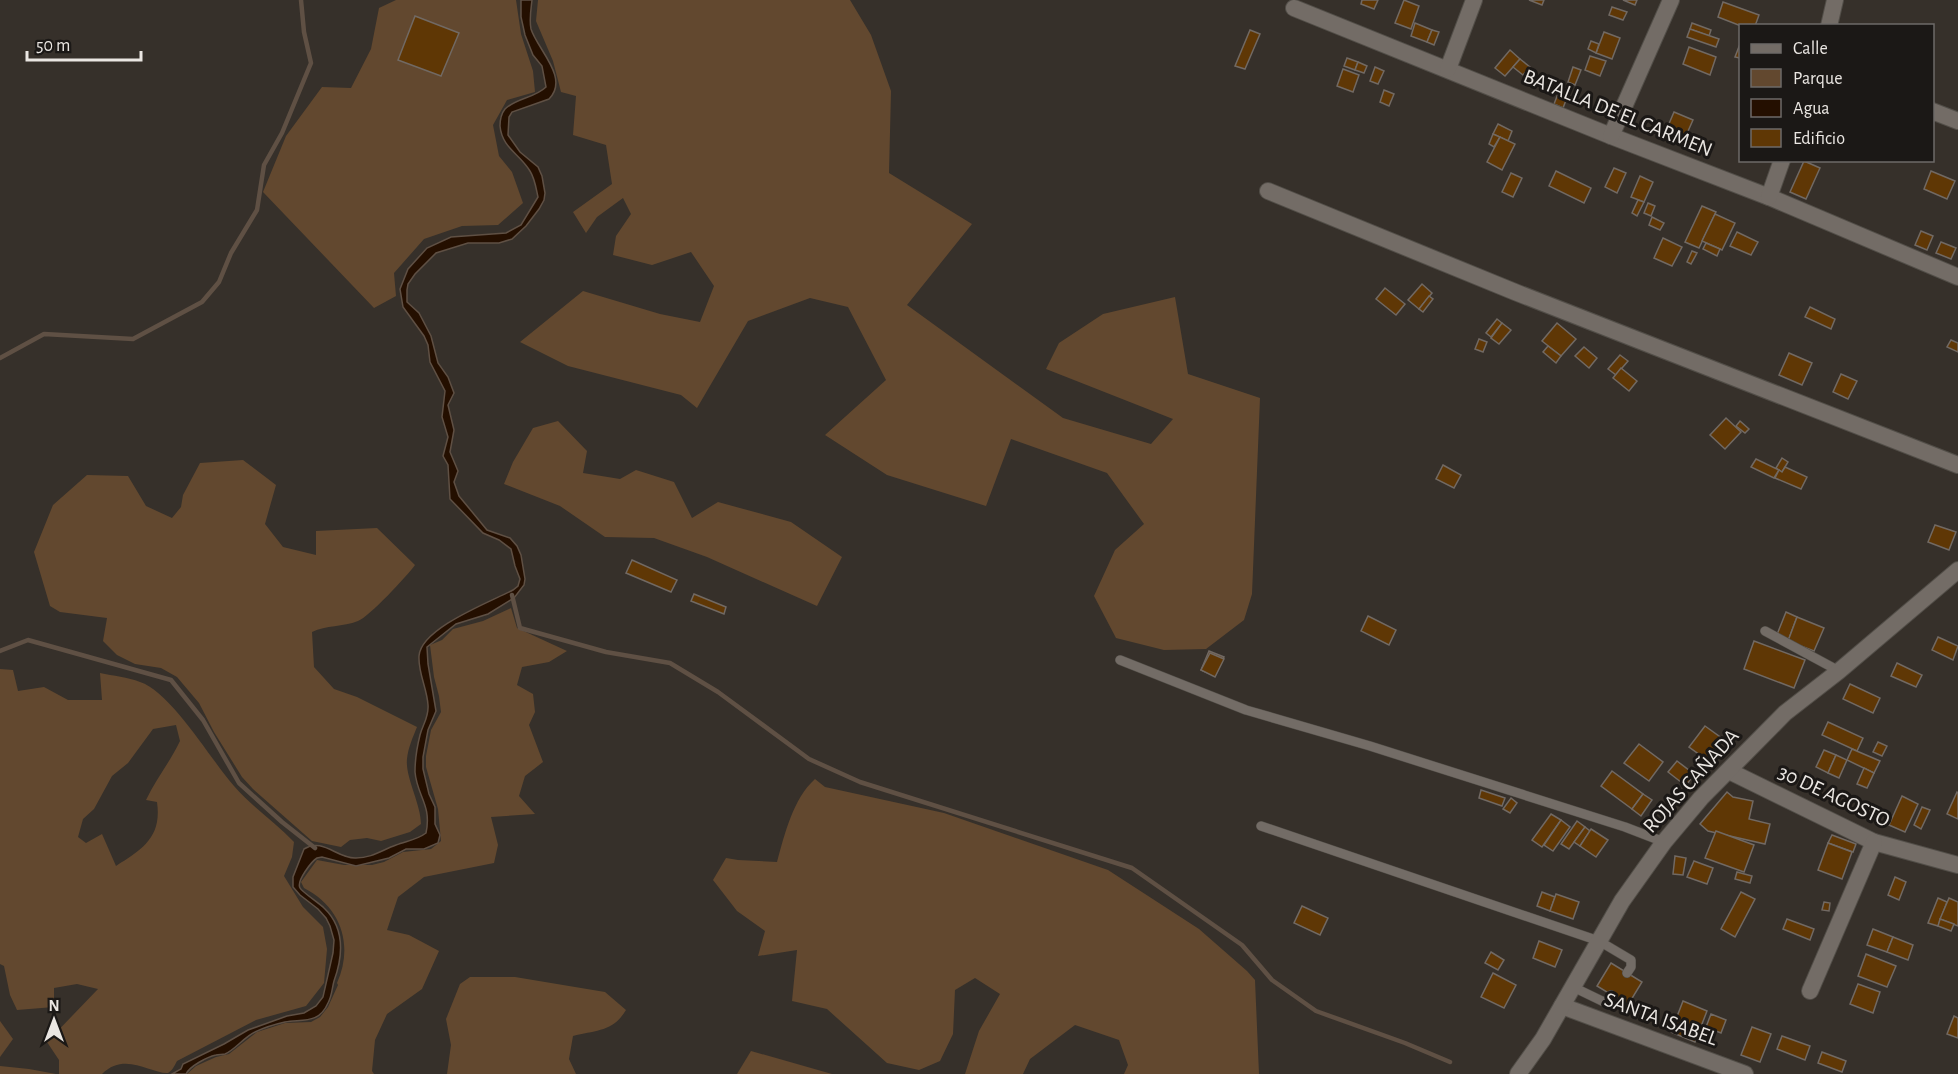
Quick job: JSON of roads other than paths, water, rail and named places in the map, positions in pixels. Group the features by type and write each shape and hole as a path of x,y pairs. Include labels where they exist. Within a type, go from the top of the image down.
{"street":[{"path":"1448,69 1474,0"},
{"path":"1611,136 1671,0"},
{"path":"1829,24 1835,0"},
{"name":"BATALLA DE EL CARMEN","path":"1294,8 1769,197 1958,277"},
{"path":"1934,112 1958,121"},
{"path":"1769,197 1781,162"},
{"path":"1268,191 1515,292 1958,465"},
{"name":"ROJAS CAÑADA","path":"1518,1074 1543,1039 1622,901 1664,842 1701,798 1785,713 1839,671 1958,570"},
{"name":"30 DE AGOSTO","path":"1729,771 1874,842 1958,866"},
{"path":"1810,991 1874,842"},
{"name":"SANTA ISABEL","path":"1562,1006 1745,1074"}],"lane":[{"path":"1765,631 1839,671"},
{"path":"1120,660 1246,710 1370,746 1614,823 1664,842"},
{"path":"1261,826 1599,941 1631,960 1631,967 1627,973"},
{"path":"1573,987 1598,999 1609,998 1596,1020"}],"water":[{"path":"521,0 532,0 531,29 550,64 556,82 555,91 549,99 512,112 509,117 508,135 520,152 538,167 542,176 544,200 526,226 512,239 499,243 468,243 436,253 408,284 407,302 419,313 431,336 438,363 448,377 454,393 448,405 454,430 450,452 458,471 454,482 459,496 487,530 510,538 517,546 521,555 524,585 514,598 488,614 456,624 427,647 436,711 428,730 423,769 429,794 435,807 435,824 440,835 438,843 424,849 406,849 389,858 356,866 322,857 317,858 302,876 300,888 331,916 339,933 339,962 330,998 324,1010 310,1019 285,1022 258,1031 229,1052 199,1062 186,1074 172,1074 181,1069 183,1064 248,1030 287,1016 304,1013 316,1006 323,997 334,940 326,918 293,887 293,877 304,849 317,845 349,857 362,858 426,833 426,808 415,772 418,744 428,709 419,656 431,636 444,626 518,586 520,579 511,549 499,540 483,533 450,499 448,465 443,456 448,437 442,417 445,391 430,362 428,345 424,336 403,307 400,289 408,269 427,248 451,237 506,233 521,225 538,197 532,174 504,140 500,126 501,117 509,105 536,94 546,87 542,66 533,55 525,35 521,17"}],"waterway":[{"path":"0,358 44,334 133,339 202,302 219,282 231,253 257,210 264,165 282,133 311,63 304,32 301,0"},
{"path":"512,595 520,628 606,652 670,663 718,692 809,759 860,782 1132,868 1242,945 1272,980 1316,1011 1450,1062"},
{"path":"0,651 28,640 171,680 203,720 239,783 315,848"}]}
